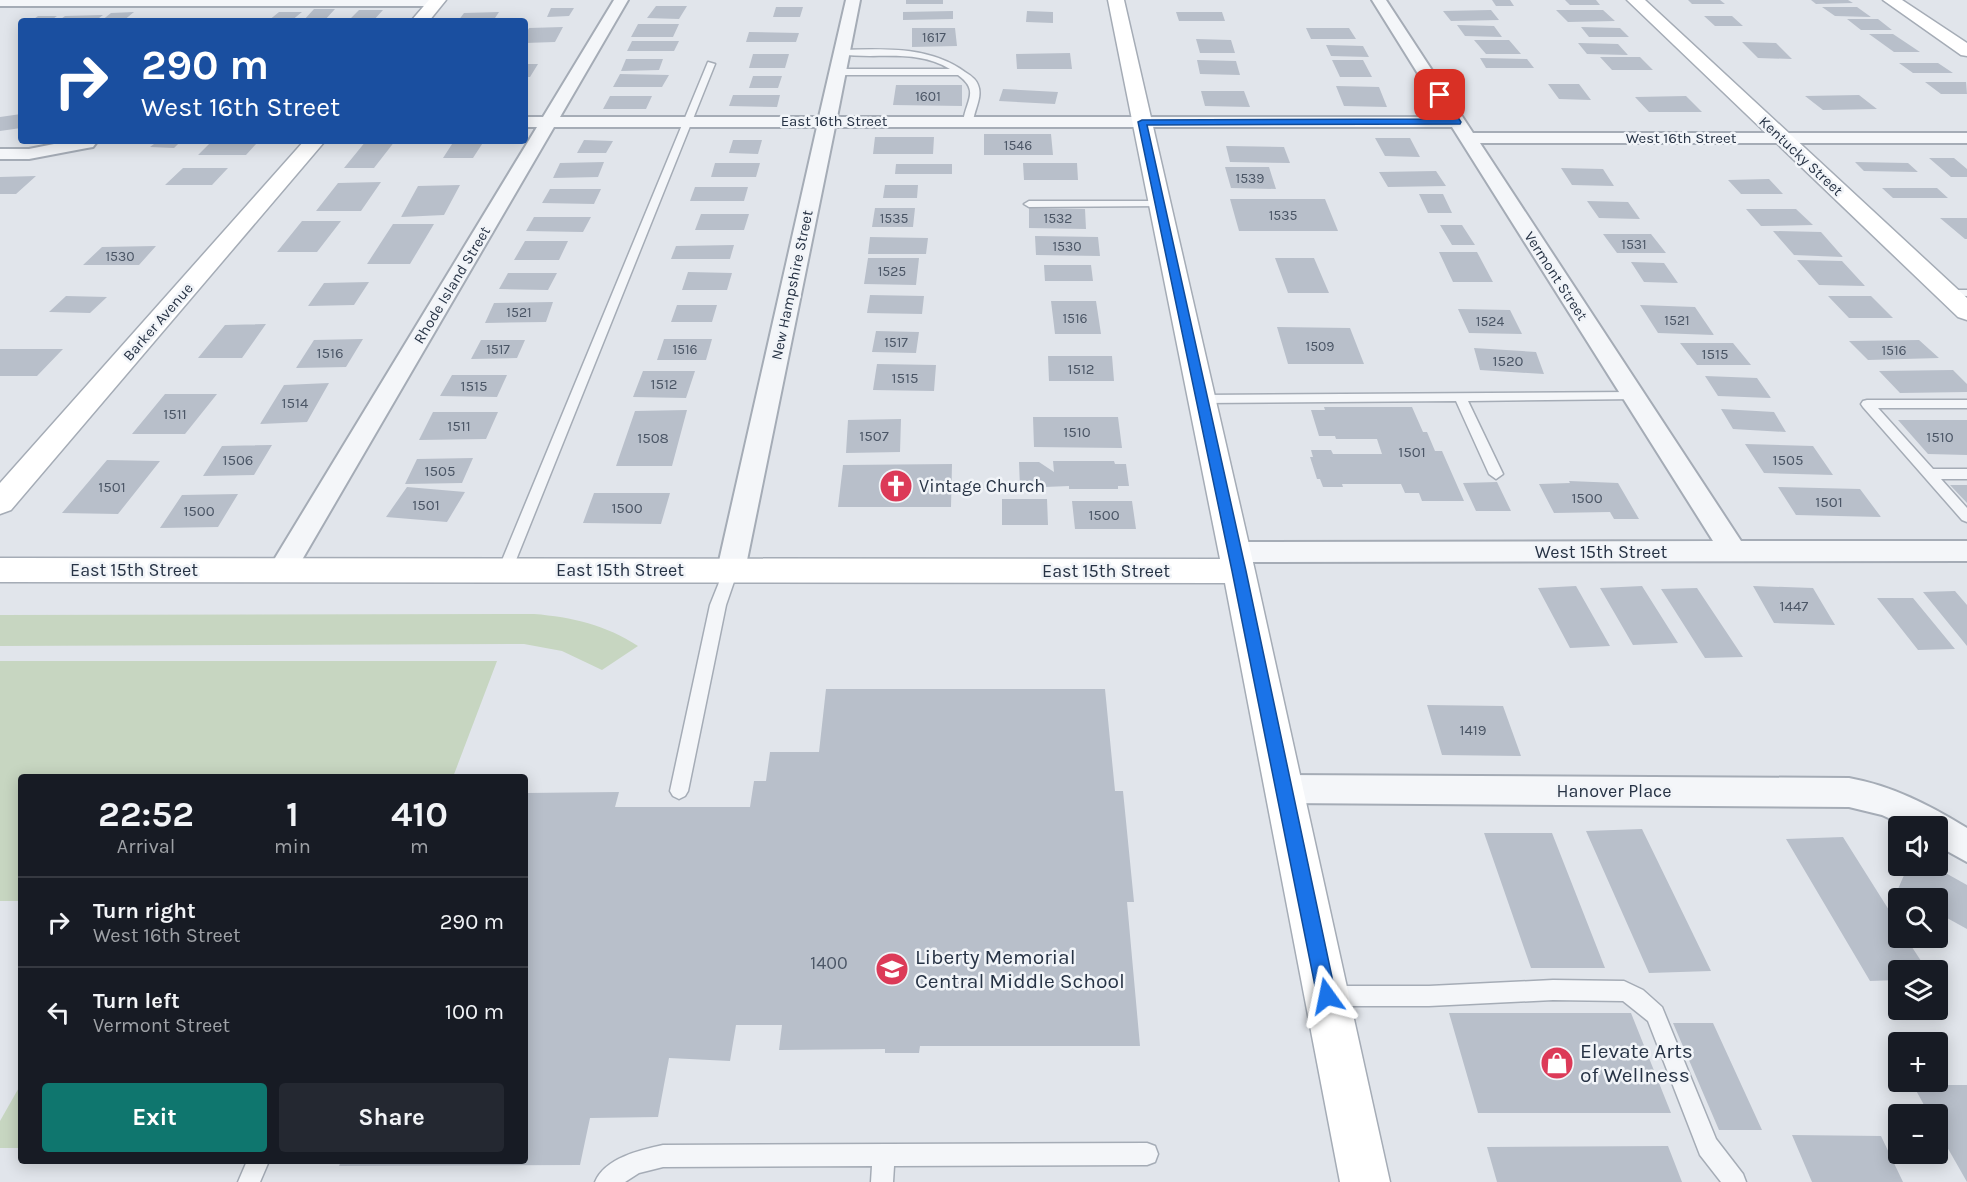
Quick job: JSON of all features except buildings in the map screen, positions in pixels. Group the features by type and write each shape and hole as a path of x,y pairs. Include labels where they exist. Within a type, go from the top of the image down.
{"main road":[{"path":"1116,0 1237,562 1365,1182"},
{"name":"Kentucky Street","path":"1635,0 1782,138 1957,293 1967,312"},
{"path":"1891,0 1967,51"},
{"path":"423,18 437,1"},
{"name":"Barker Avenue","path":"0,503 312,144"},
{"name":"East 15th Street","path":"0,570 730,570 1237,562"}],"street":[{"name":"Rhode Island Street","path":"282,570 621,0"},
{"name":"New Hampshire Street","path":"730,570 853,0"},
{"name":"Vermont Street","path":"1380,0 1734,552"},
{"path":"0,2 437,1"},
{"name":"East 16th Street","path":"528,122 1142,122"},
{"name":"West 16th Street","path":"1142,122 1782,138 1967,138"},
{"path":"0,154 29,154 82,144"},
{"name":"West 15th Street","path":"1237,562 1734,552 1967,551"},
{"name":"Hanover Place","path":"1284,789 1834,791 1862,794 1888,801 1916,816"},
{"name":"Hanover Place","path":"1948,834 1967,846"}],"lane":[{"path":"840,62 897,52 944,61 974,86 973,104 968,114 968,122"},
{"path":"840,62 960,72"},
{"path":"505,570 711,64"},
{"path":"1029,204 1160,204"},
{"path":"1202,399 1634,396"},
{"path":"1460,398 1496,474"},
{"path":"1967,404 1867,404 1967,517"},
{"path":"1929,474 1967,474"},
{"path":"679,791 718,605 730,570"},
{"path":"1327,996 1429,996 1553,990 1624,990 1636,997 1655,1014 1708,1147 1735,1182"},
{"path":"606,1182 634,1163 663,1156 1146,1154"},
{"path":"882,1182 884,1155"},
{"path":"249,1182 257,1164"}],"green space":[{"path":"534,614 562,617 601,627 638,646 602,670 562,651 524,644 0,646 0,615"},
{"path":"0,661 497,661 454,774 18,774 18,901 0,901"},
{"path":"18,1089 18,1148 0,1148 0,1121"}],"place":[{"name":"Vintage Church","path":"896,486"},
{"name":"Liberty Memorial Central Middle School","path":"892,969"},
{"name":"Elevate Arts of Wellness","path":"1557,1063"}],"route":[{"path":"1327,996 1239,571 1142,122 1457,122 1440,95"}]}
